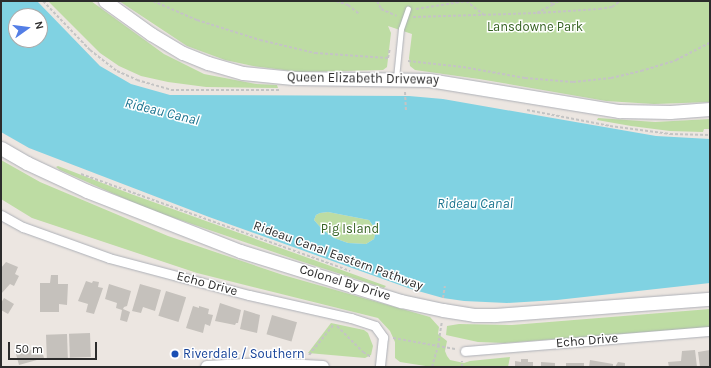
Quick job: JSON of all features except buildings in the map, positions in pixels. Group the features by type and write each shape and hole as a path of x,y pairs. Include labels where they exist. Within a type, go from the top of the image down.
{"main road":[{"name":"Queen Elizabeth Driveway","path":"105,1 151,34 183,53 229,69 261,75 293,78 396,78 448,82 619,111 663,112 710,109"},
{"name":"Colonel By Drive","path":"1,148 27,163 88,191 240,251 401,301 474,315 495,316 710,299"}],"street":[{"name":"Echo Drive","path":"1,215 23,227 109,258 249,295 351,318 375,326 383,338"},
{"name":"Echo Drive","path":"465,350 710,331"},
{"path":"380,367 383,338"},
{"path":"207,367 265,364 323,367"}],"lane":[{"path":"396,78 401,29 408,10"}],"path":[{"path":"43,1 90,50 117,71 137,80 171,90 185,91 286,90"},
{"path":"153,1 197,20 260,40 320,54 388,58 391,40 401,37"},
{"path":"336,1 348,5 359,14"},
{"path":"377,1 381,9 392,15 406,17 537,13 605,8 612,7 620,1"},
{"path":"408,10 466,1 485,15"},
{"path":"551,1 552,5"},
{"path":"537,13 559,1"},
{"path":"408,61 463,67 525,78 573,82 611,78 642,71 676,60 710,43"},
{"path":"406,110 404,91 410,91"},
{"path":"524,109 610,126 670,134 710,135"},
{"name":"Rideau Canal Eastern Pathway","path":"76,172 355,273"},
{"path":"445,286 443,300 447,301"},
{"path":"306,365 309,354 335,322 339,330 363,352 371,357"},
{"path":"432,367 442,323"},
{"path":"383,338 465,350"}],"green space":[{"path":"48,1 91,1 164,54 204,74 256,84 277,85 278,88 206,87 168,82 141,76 119,66 100,53"},
{"name":"Lansdowne Park","path":"119,1 710,1 710,102 654,104 606,101 479,79 415,70 410,66 409,58 412,34 388,26 391,33 387,67 383,70 300,72 253,66 225,60 187,46"},
{"path":"598,118 655,122 710,119 710,129 704,129 703,132 670,131 597,120"},
{"path":"1,160 40,182 168,236 283,275 430,317 439,327 438,334 447,341 445,351 450,360 464,363 470,361 510,357 508,367 432,367 400,362 395,358 395,342 390,331 378,318 197,273 32,218 1,199"},
{"path":"58,166 131,194 386,286 384,288 297,260 148,209 60,170 56,167"},
{"name":"Pig Island","path":"328,212 369,220 376,230 374,239 366,244 348,243 334,238 322,229 314,220 316,215"},
{"path":"710,309 710,327 505,343 478,342 446,335 447,326 459,324 512,325"},
{"path":"331,323 364,330 368,333 373,346 371,355 365,358 308,353"}],"water":[{"name":"Rideau Canal","path":"1,1 37,1 44,8 8,8 8,48 48,48 48,12 100,66 131,84 170,95 409,96 443,99 656,136 710,139 710,283 557,300 507,303 464,301 443,298 411,289 209,217 29,148 1,132","holes":["328,212 369,220 376,230 374,239 366,244 348,243 334,238 322,229 314,220 316,215"]}],"place":[{"name":"Riverdale / Southern","path":"175,354"}]}
